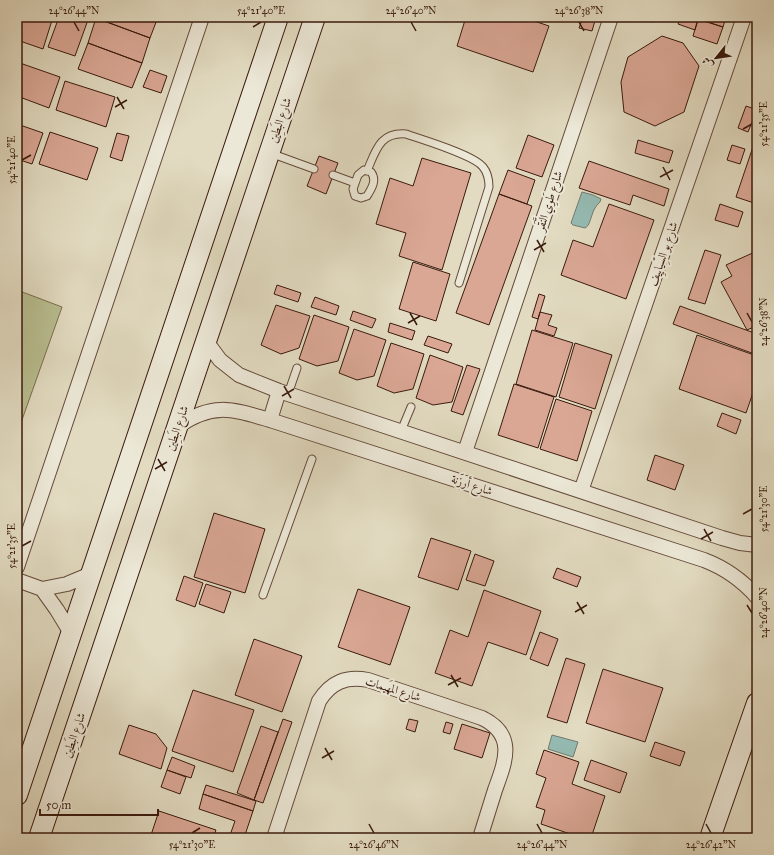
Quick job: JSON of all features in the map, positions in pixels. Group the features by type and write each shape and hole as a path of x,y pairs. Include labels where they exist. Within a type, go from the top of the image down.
{"main road":[{"path":"17,795 278,17"},
{"name":"شارع البَطِين","path":"39,838 315,17"},
{"path":"710,838 757,703"}],"street":[{"path":"17,567 202,17"},
{"name":"شارع طَوِي النَّقَر","path":"465,452 611,17"},
{"name":"شارع بو السِّيايِيف","path":"581,491 744,17"},
{"path":"206,341 220,360 239,375 284,393 722,538 740,543 757,545"},
{"path":"270,420 284,393"},
{"name":"شارع أرزَنة","path":"178,426 189,418 202,412 229,409 270,420 704,560 729,572 740,580 757,598"},
{"path":"17,580 42,589 67,584 91,574"},
{"path":"42,589 71,633"},
{"name":"شارع المهَيمات","path":"274,838 319,701 329,688 336,683 352,678 368,680 482,718 494,725 499,731 505,744 506,758 480,838"}],"lane":[{"path":"368,171 382,140 400,134 406,134 472,158 483,167 489,180 489,187 459,283"},
{"path":"270,152 314,169"},
{"path":"361,172 371,172 374,178 367,196 361,198 355,196 353,189 355,183 361,172"},
{"path":"334,175 355,183"},
{"path":"284,393 297,368"},
{"path":"401,432 411,407"},
{"path":"263,596 312,459"}],"green space":[{"path":"17,290 62,307 17,434"}],"water":[{"path":"582,192 601,199 594,209 589,224 585,228 573,225 571,223"},
{"path":"552,735 578,742 573,757 548,749"}],"building":[{"path":"20,17 53,17 43,49 17,40 17,27"},
{"path":"59,17 89,17 75,56 48,47"},
{"path":"158,17 150,38 96,18"},
{"path":"466,17 522,17 549,26 533,72 457,46"},
{"path":"583,17 596,17 592,31 579,28"},
{"path":"638,17 653,17 652,22"},
{"path":"681,17 699,17 695,30 678,24"},
{"path":"699,17 726,17 723,27 698,19"},
{"path":"96,18 150,38 142,63 88,43"},
{"path":"698,19 723,27 717,44 693,36"},
{"path":"662,36 683,43 699,66 684,112 655,126 624,112 621,82 628,57"},
{"path":"88,43 142,63 132,88 78,69"},
{"path":"17,62 60,77 49,108 17,96"},
{"path":"150,70 167,76 161,93 143,87"},
{"path":"757,75 757,90 753,89"},
{"path":"65,81 115,97 106,127 56,110"},
{"path":"746,106 757,110 748,132 738,128"},
{"path":"17,124 43,133 32,164 17,159"},
{"path":"50,132 98,148 87,180 39,164"},
{"path":"117,133 129,136 122,161 110,157"},
{"path":"528,135 554,145 542,177 516,168"},
{"path":"757,135 757,204 736,197"},
{"path":"638,140 673,151 669,163 635,153"},
{"path":"732,145 745,149 740,164 727,160"},
{"path":"319,156 338,163 326,194 307,186"},
{"path":"422,158 471,173 442,270 399,256 406,233 376,224 390,178 413,186"},
{"path":"589,161 669,189 664,206 633,195 630,205 579,188"},
{"path":"508,170 535,180 527,204 499,194"},
{"path":"499,194 532,206 489,325 456,313"},
{"path":"609,204 654,220 626,299 561,275 573,240 593,247"},
{"path":"720,204 743,212 738,227 715,220"},
{"path":"705,250 721,255 705,304 688,299"},
{"path":"757,251 757,329 756,326 747,330 721,282 732,276 726,265"},
{"path":"413,262 450,274 436,321 399,309"},
{"path":"277,285 301,293 298,302 274,294"},
{"path":"539,294 545,296 538,319 532,317"},
{"path":"315,297 339,306 336,315 311,307"},
{"path":"276,305 310,316 299,348 281,354 261,345"},
{"path":"680,306 757,334 757,355 673,324"},
{"path":"353,311 376,319 372,328 350,320"},
{"path":"540,312 552,315 548,325 557,328 554,336 535,330"},
{"path":"314,315 349,327 338,361 317,366 299,359"},
{"path":"390,323 415,331 412,340 388,332"},
{"path":"354,329 386,340 374,376 357,380 339,373"},
{"path":"532,330 573,343 556,397 516,384"},
{"path":"697,335 757,356 757,381 746,413 679,389"},
{"path":"428,336 452,344 448,353 424,345"},
{"path":"391,343 424,354 413,389 394,393 377,386"},
{"path":"575,343 612,355 595,409 559,397"},
{"path":"430,355 463,367 452,402 433,405 416,398"},
{"path":"467,365 480,369 463,415 451,411"},
{"path":"514,384 554,397 538,448 498,435"},
{"path":"556,399 592,411 577,461 540,449"},
{"path":"722,413 741,420 736,434 717,426"},
{"path":"757,426 757,442 752,440"},
{"path":"655,455 684,465 675,490 647,480"},
{"path":"214,513 265,529 245,593 194,577"},
{"path":"431,538 471,551 458,590 418,577"},
{"path":"475,554 494,561 485,586 466,580"},
{"path":"557,568 581,577 577,587 553,578"},
{"path":"184,576 203,583 195,607 176,600"},
{"path":"206,584 231,592 224,613 199,604"},
{"path":"358,589 410,607 390,665 338,647"},
{"path":"484,590 541,611 526,655 488,642 472,686 435,673 450,630 468,637"},
{"path":"540,632 558,639 548,666 530,659"},
{"path":"254,639 302,656 282,712 235,695"},
{"path":"566,658 585,664 567,723 547,717"},
{"path":"603,669 663,688 645,742 586,723"},
{"path":"193,690 254,710 233,772 172,751"},
{"path":"283,719 292,722 263,803 254,800"},
{"path":"409,719 418,721 415,732 406,729"},
{"path":"446,722 453,724 450,734 443,732"},
{"path":"462,724 490,733 482,758 454,749"},
{"path":"129,725 156,734 167,748 161,769 119,754"},
{"path":"261,726 278,732 254,800 237,793"},
{"path":"655,742 685,752 680,766 650,756"},
{"path":"544,750 579,762 572,784 605,796 591,838 582,838 541,824 545,810 536,807 546,778 536,774"},
{"path":"172,757 195,766 191,778 167,770"},
{"path":"591,760 627,773 620,793 584,780"},
{"path":"167,770 186,777 180,794 161,787"},
{"path":"206,785 256,801 253,811 203,794"},
{"path":"203,794 253,811 244,838 229,838 235,821 199,809"},
{"path":"159,811 216,830 213,838 150,838"}]}
